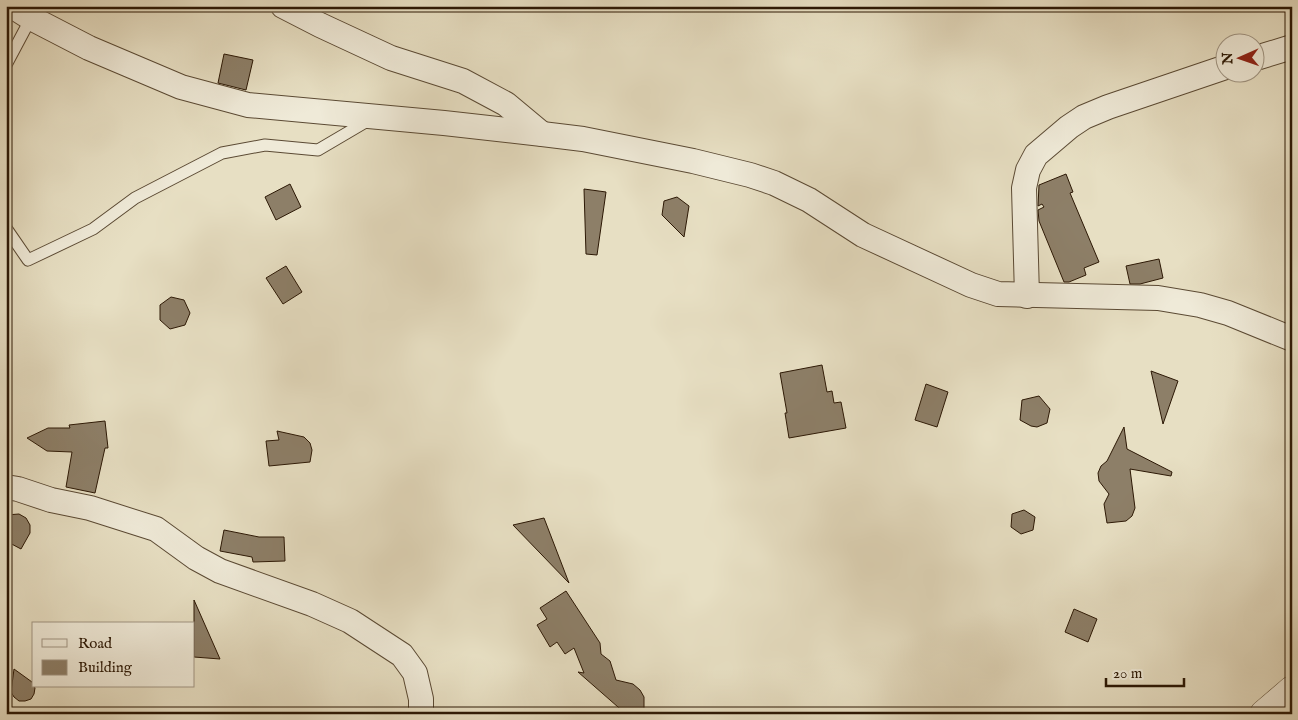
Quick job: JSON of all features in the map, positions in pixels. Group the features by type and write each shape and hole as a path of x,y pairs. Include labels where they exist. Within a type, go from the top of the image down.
{"street":[{"path":"283,6 391,58 463,81 506,104 542,134"},
{"path":"21,12 88,48 181,87 248,105 444,123 583,139 694,161 750,174 774,183 800,196 863,235 971,285 998,294 1158,298 1200,304 1228,313 1292,339"},
{"path":"1266,55 1292,47"},
{"path":"1027,296 1024,188 1028,170 1036,155 1084,117 1108,107 1216,71"},
{"path":"6,487 51,500 90,508 156,529 196,558 220,572 312,604 350,621 402,655 415,673 421,699 421,714"},
{"path":"1264,714 1292,690"}],"lane":[{"path":"6,65 21,12"},
{"path":"6,228 28,260 93,229 135,198 222,153 265,145 318,150 375,117"}],"building":[{"path":"224,54 253,60 246,90 218,83"},
{"path":"1066,174 1073,192 1070,193 1099,262 1084,268 1086,275 1069,282 1064,282 1039,221 1038,210 1044,207 1042,204 1038,206 1039,185"},
{"path":"290,184 301,207 276,220 265,197"},
{"path":"584,189 606,192 597,255 586,254"},
{"path":"677,197 689,206 684,237 662,215 664,201"},
{"path":"1159,259 1163,278 1140,284 1130,284 1126,266"},
{"path":"286,266 302,292 283,304 266,278"},
{"path":"171,297 184,300 190,313 185,325 170,329 160,320 160,305"},
{"path":"822,365 827,392 832,391 834,403 841,402 846,428 789,438 780,373"},
{"path":"1151,371 1178,381 1163,424"},
{"path":"926,384 948,392 937,427 915,420"},
{"path":"1039,396 1050,409 1047,423 1037,427 1020,420 1022,400"},
{"path":"105,421 108,448 105,448 95,493 66,487 72,452 47,451 27,438 48,428 70,428 69,425"},
{"path":"1124,427 1127,449 1172,472 1171,476 1130,469 1135,508 1132,516 1126,521 1107,523 1104,504 1109,494 1099,481 1098,473 1101,466 1107,461"},
{"path":"277,431 304,437 310,443 312,450 310,462 269,466 266,441 279,440"},
{"path":"1024,510 1035,517 1033,530 1021,534 1011,527 1012,514"},
{"path":"19,514 26,518 30,525 30,533 21,549 6,541 6,515"},
{"path":"544,518 569,583 513,525"},
{"path":"224,530 259,537 284,537 285,561 253,562 252,557 220,551"},
{"path":"566,591 600,643 601,654 610,661 616,680 633,684 640,690 644,697 644,714 626,714 578,672 584,673 574,648 565,654 557,642 550,647 537,625 547,619 540,608"},
{"path":"194,600 220,659 195,657"},
{"path":"1074,609 1097,619 1088,642 1065,632"},
{"path":"14,669 32,682 32,688 35,688 31,699 25,701 19,701 11,692"}]}
